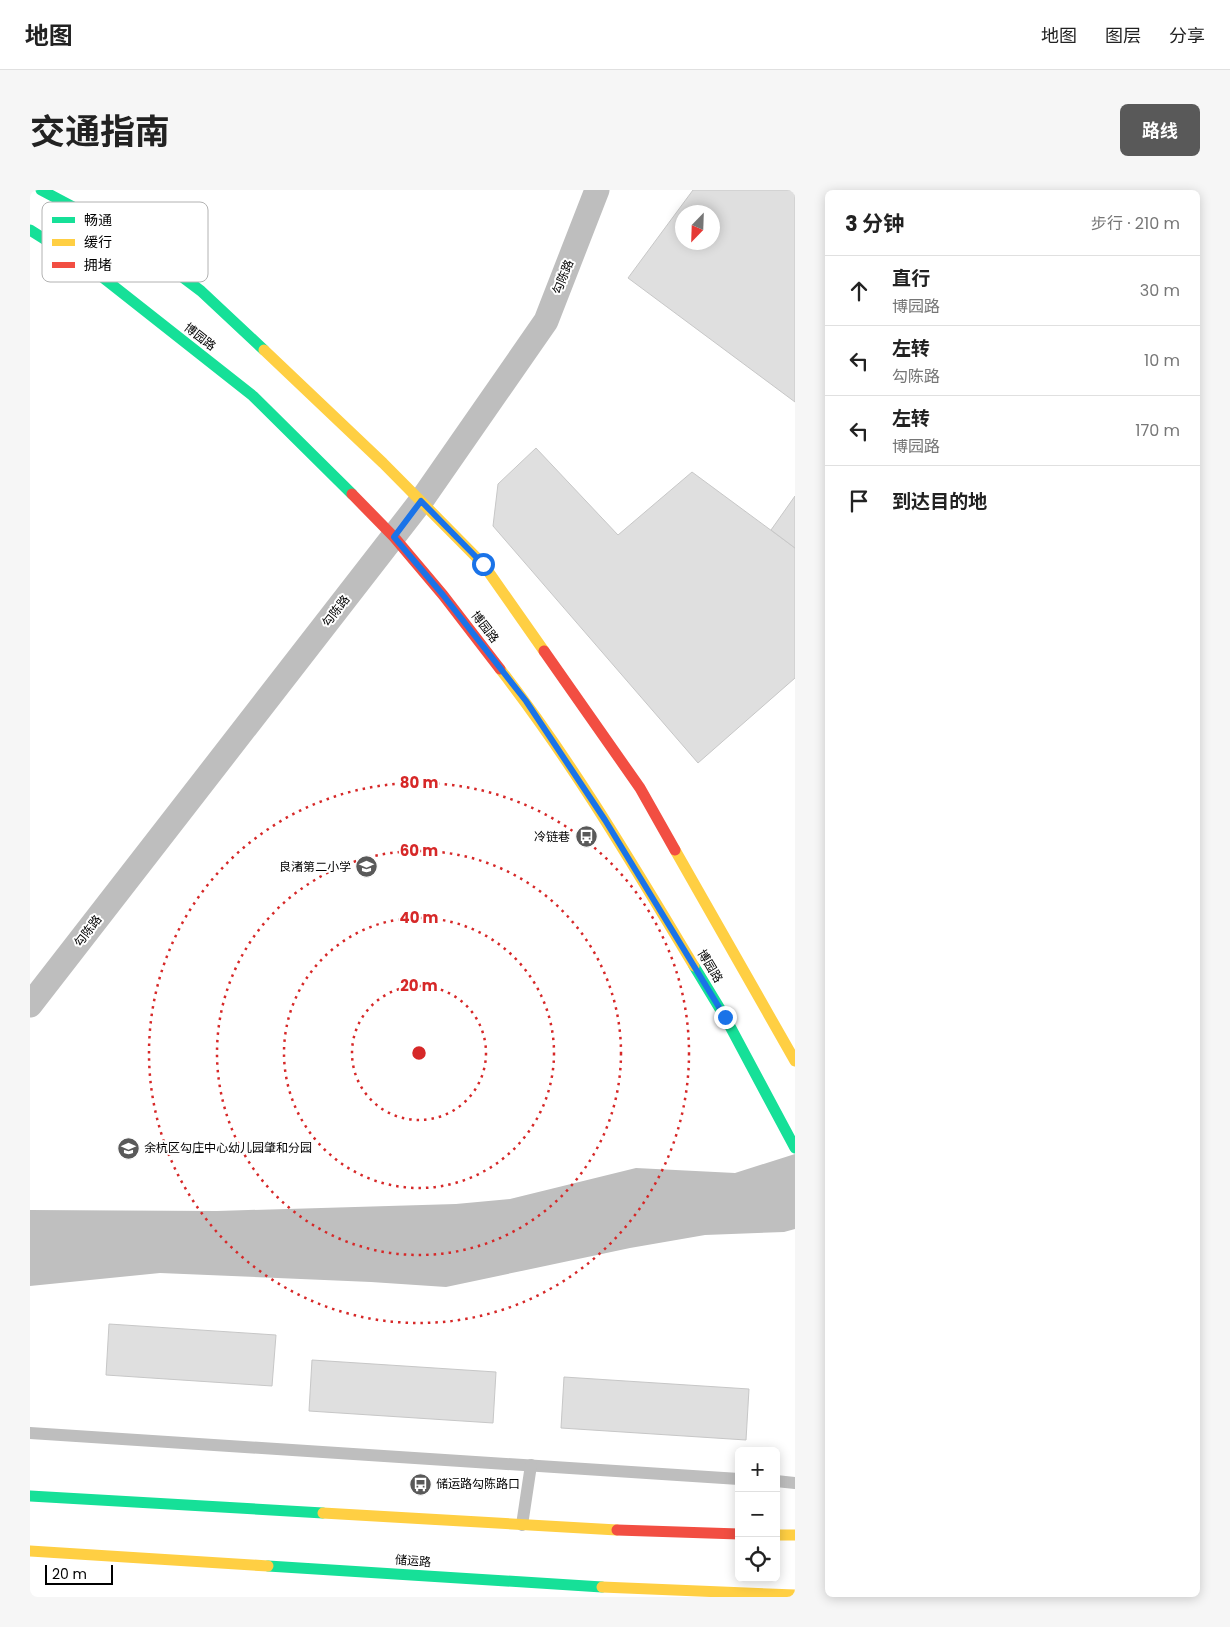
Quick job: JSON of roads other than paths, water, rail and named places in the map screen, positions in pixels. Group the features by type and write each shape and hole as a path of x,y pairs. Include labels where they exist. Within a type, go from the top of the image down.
{"main road":[{"path":"41,190 64,202"},
{"name":"博园路","path":"30,230 42,238"},
{"name":"博园路","path":"108,282 253,396 394,537 443,595 526,701 599,812 725,1017 792,1137"},
{"path":"189,282 201,291 383,462 483,564 640,788 795,1061"},
{"path":"30,1496 647,1532 735,1534"},
{"path":"780,1534 795,1535"},
{"name":"储运路","path":"30,1551 640,1590 795,1595"}],"street":[{"name":"勾陈路","path":"30,1006 421,501 546,321 597,190"}],"lane":[{"path":"30,1434 735,1479"},
{"path":"522,1525 531,1465"},
{"path":"780,1481 795,1482"}],"place":[{"name":"冷链巷","path":"586,837"},
{"name":"良渚第二小学","path":"367,867"},
{"name":"余杭区勾庄中心幼儿园肇和分园","path":"128,1148"},
{"name":"储运路勾陈路口","path":"420,1484"}]}
